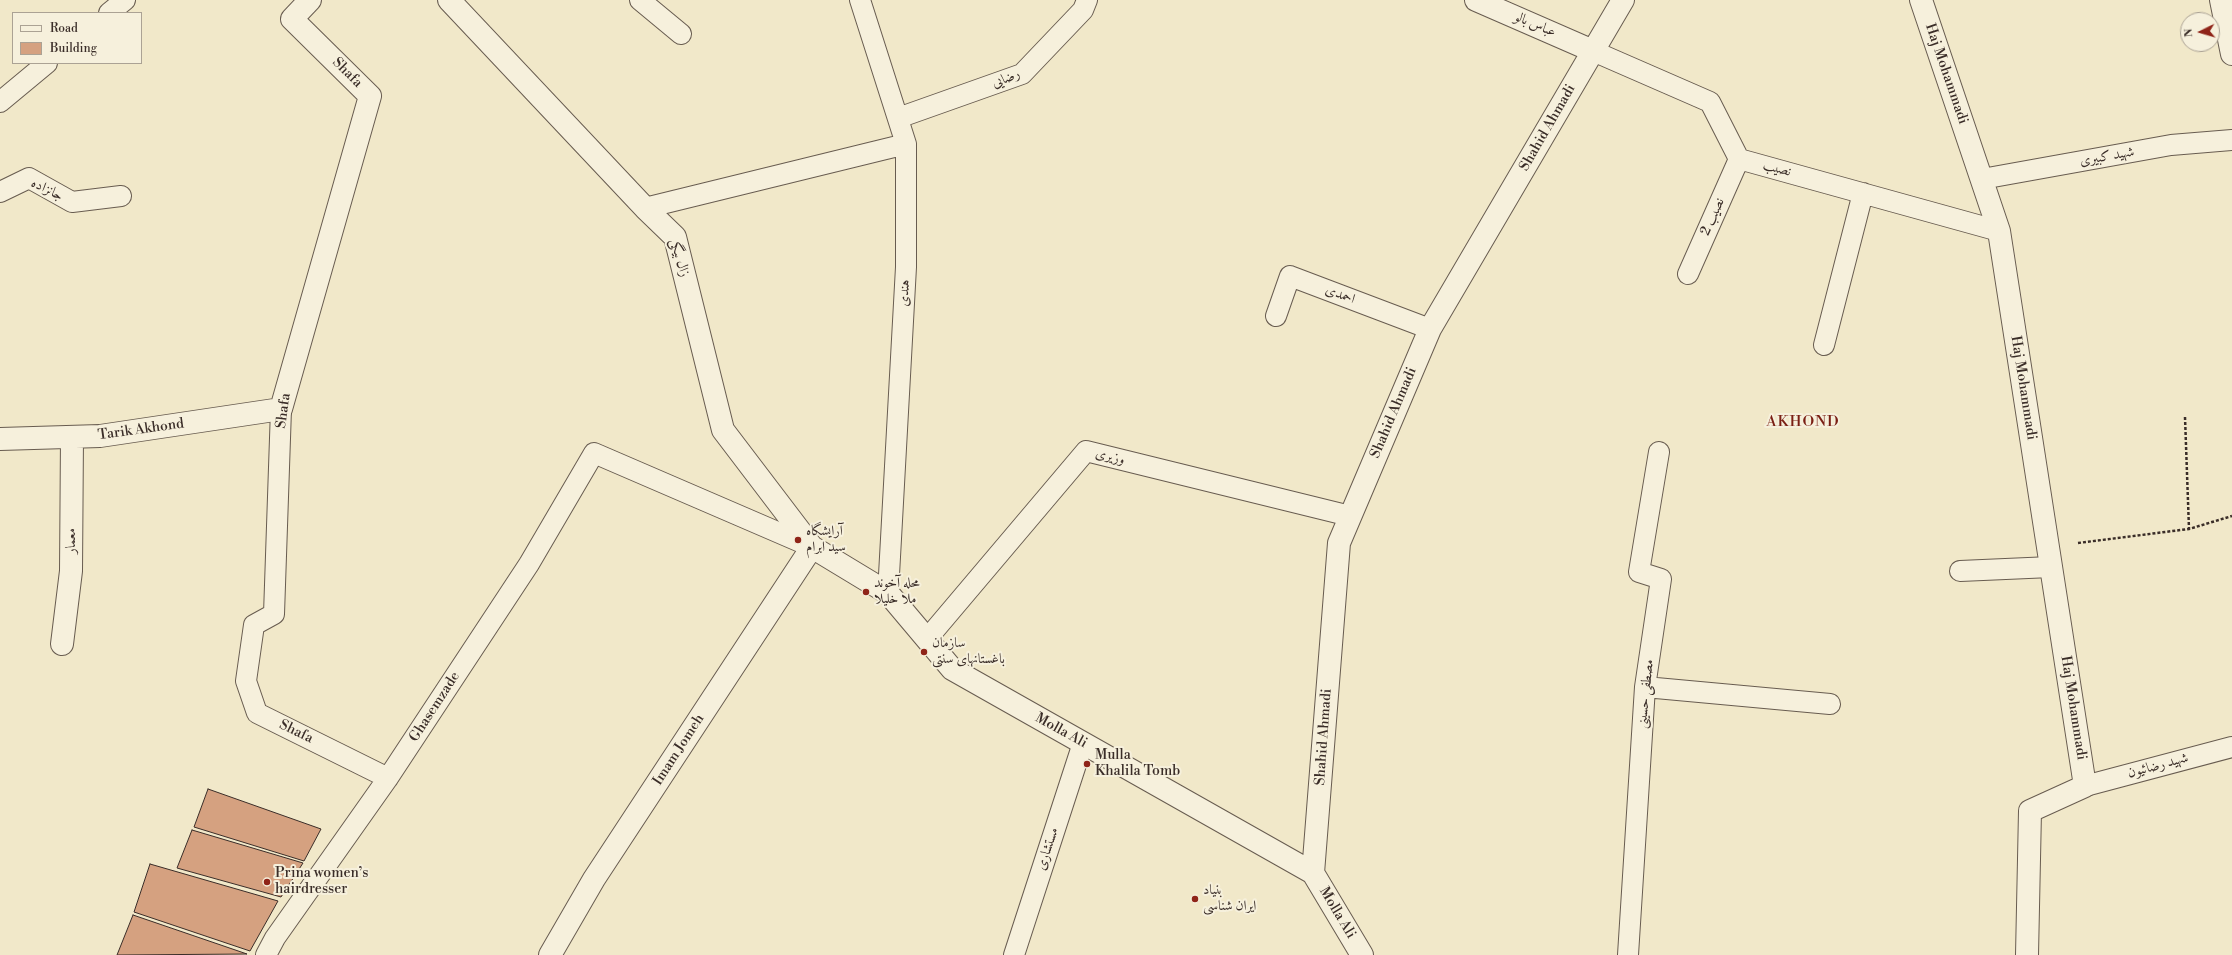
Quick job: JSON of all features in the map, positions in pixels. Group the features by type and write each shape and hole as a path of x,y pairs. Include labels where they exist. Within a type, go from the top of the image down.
{"street":[{"name":"Shafa","path":"281,409 370,96 292,19 310,0"},
{"name":"زال بیگی","path":"449,0 645,208 675,236 723,430 812,547"},
{"name":"عباس بالو","path":"1476,0 1594,51"},
{"name":"Shahid Ahmadi","path":"1314,873 1339,543 1430,329 1623,0"},
{"name":"Haj Mohammadi","path":"1921,0 1999,231 2085,786"},
{"path":"2221,0 2232,54"},
{"name":"Tarik Akhond","path":"0,439 100,436 281,409"},
{"name":"معمار","path":"62,644 71,571 72,437"},
{"name":"Molla Ali","path":"812,547 888,594 952,670 1314,873 1362,955"},
{"name":"Imam Jomeh","path":"550,955 594,879 812,547"},
{"path":"2027,955 2030,810 2085,786"}],"lane":[{"path":"110,12 125,0"},
{"path":"640,0 681,34"},
{"name":"هندی","path":"860,0 906,144 906,267 888,594"},
{"name":"رضایی","path":"898,118 1022,74 1082,10 1087,0"},
{"path":"1594,51 1710,102 1739,159"},
{"path":"0,102 47,64"},
{"name":"شهید کبیری","path":"1982,179 2171,145 2232,140"},
{"path":"645,208 906,144"},
{"name":"نصیب","path":"1739,159 1999,231"},
{"name":"نصیب 2","path":"1688,274 1739,159"},
{"name":"جانزاده","path":"0,192 29,178 72,202 121,196"},
{"path":"1824,345 1863,193"},
{"name":"احمدی","path":"1276,316 1290,276 1430,329"},
{"name":"Shafa","path":"281,409 274,614 254,625 246,681 257,713 388,778"},
{"name":"وزیری","path":"927,639 1086,451 1350,516"},
{"name":"مصطفی حسینی","path":"1628,955 1645,686 1661,579 1639,572 1659,452"},
{"name":"Ghasemzade","path":"266,955 276,938 388,778 529,564 594,453 812,547"},
{"path":"1960,571 2049,557"},
{"path":"1645,686 1830,704"},
{"name":"مستشاری","path":"1014,955 1083,743"},
{"name":"شهید رضائیون","path":"2085,786 2232,746"}],"path":[{"path":"2184,417 2189,530"},
{"path":"2049,557 2189,530 2232,516"}],"building":[{"path":"208,789 321,829 304,861 194,827"},
{"path":"192,830 303,863 281,897 177,868"},
{"path":"150,864 278,901 250,951 134,912"},
{"path":"133,915 247,954 117,955"}],"place":[{"name":"آرایشگاه سید ابرام","path":"798,540"},
{"name":"محله آخوند ملا خلیلا","path":"866,592"},
{"name":"سازمان باغستانهای سنتی","path":"924,652"},
{"name":"Mulla Khalila Tomb","path":"1087,764"},
{"name":"Prina women’s hairdresser","path":"267,882"},
{"name":"بنیاد ایران شناسی","path":"1195,899"}],"district":[{"name":"AKHOND","path":"1803,422"}]}
